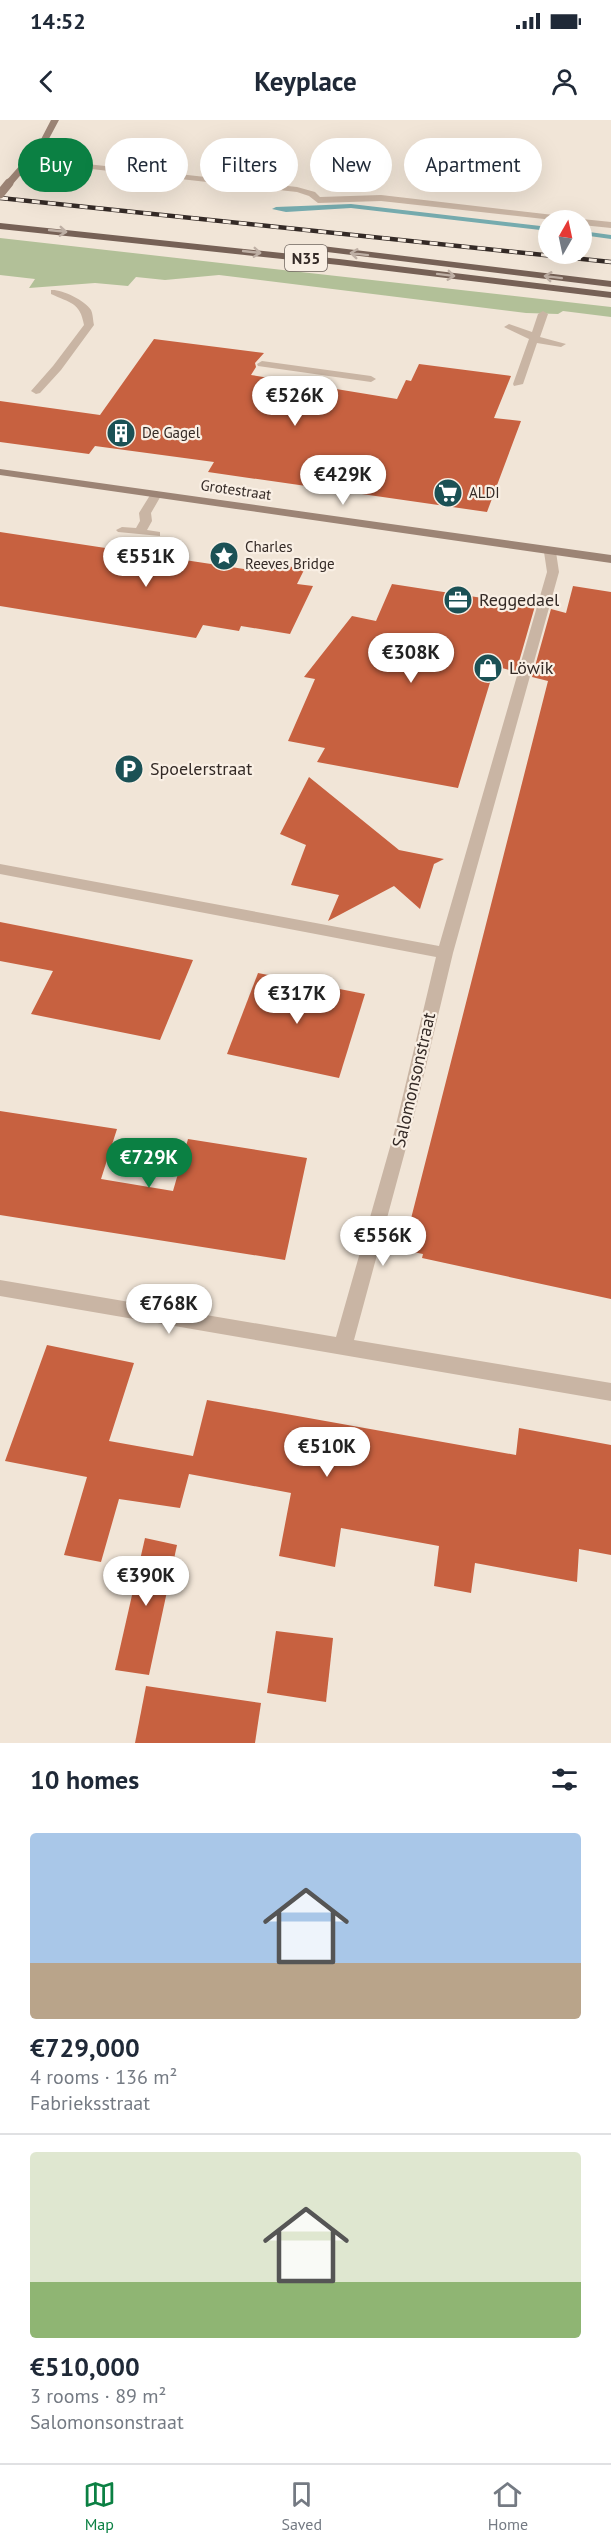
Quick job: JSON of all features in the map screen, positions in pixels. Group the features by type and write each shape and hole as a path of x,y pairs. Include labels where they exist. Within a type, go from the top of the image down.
{"main road":[{"path":"0,216 185,235"},
{"name":"N35","path":"0,226 304,258 611,295"},
{"name":"N35","path":"315,249 611,284"}],"street":[{"path":"46,138 55,120"},
{"path":"93,167 297,190 312,194 318,200 381,198 538,216"},
{"path":"0,194 18,174"},
{"path":"592,223 611,225"},
{"path":"36,391 57,368 89,325 86,310 78,303 54,292"},
{"path":"518,384 543,314"},
{"path":"509,327 524,331 534,338 561,344"},
{"path":"262,364 371,379"},
{"name":"Grotestraat","path":"0,472 611,559"},
{"path":"140,532 146,521 145,513 156,494"},
{"path":"122,530 156,534"},
{"name":"Salomonsonstraat","path":"343,1346 402,1133 445,953 553,572 550,552"},
{"path":"0,869 445,953"},
{"path":"0,1288 611,1392"}],"green space":[{"path":"0,238 611,307 611,317 563,311 558,314 526,313 219,275 165,280 136,277 128,286 95,283 29,288 35,279 0,275"}],"building":[{"path":"154,339 264,353 255,363 256,367 251,375 397,399 406,380 411,381 419,364 511,376 494,418 521,421 487,512 208,472 214,462 95,446 89,454 0,442 0,401 100,415"},
{"path":"0,532 244,569 248,561 288,566 304,570 297,584 313,586 290,634 241,626 239,631 203,625 196,638 0,606"},
{"path":"392,584 535,606 516,672 495,666 458,788 317,762 325,748 288,741 315,679 304,677 352,616 376,621"},
{"path":"573,586 611,592 611,1299 422,1258 423,1254 403,1250 548,681 532,677 551,609 566,613"},
{"path":"309,777 399,850 444,859 434,864 420,909 394,886 328,921 339,895 291,885 306,845 280,834"},
{"path":"0,922 193,960 160,1040 31,1014 53,971 0,961"},
{"path":"258,973 365,994 339,1078 227,1054"},
{"path":"0,1111 117,1129 101,1179 173,1191 188,1139 307,1158 285,1260 0,1215"},
{"path":"47,1345 134,1363 109,1441 193,1456 207,1400 516,1455 519,1428 611,1445 611,1555 579,1549 577,1582 475,1563 471,1593 434,1586 439,1546 341,1528 335,1567 279,1556 291,1493 189,1474 180,1508 119,1499 101,1562 64,1555 87,1477 5,1461"},
{"path":"145,1538 177,1545 149,1675 115,1670"},
{"path":"276,1631 333,1638 326,1702 267,1693"},
{"path":"146,1686 261,1703 255,1743 135,1743"}],"waterway":[{"path":"276,209 351,206 538,228"},
{"path":"592,234 611,237"}],"railway":[{"path":"0,198 611,262"}],"place":[{"name":"De Gagel","path":"121,433"},
{"name":"ALDI","path":"448,493"},
{"name":"Charles Reeves Bridge","path":"224,556"},
{"name":"Reggedael","path":"458,600"},
{"name":"Löwik","path":"488,668"},
{"name":"Spoelerstraat","path":"129,769"}]}
